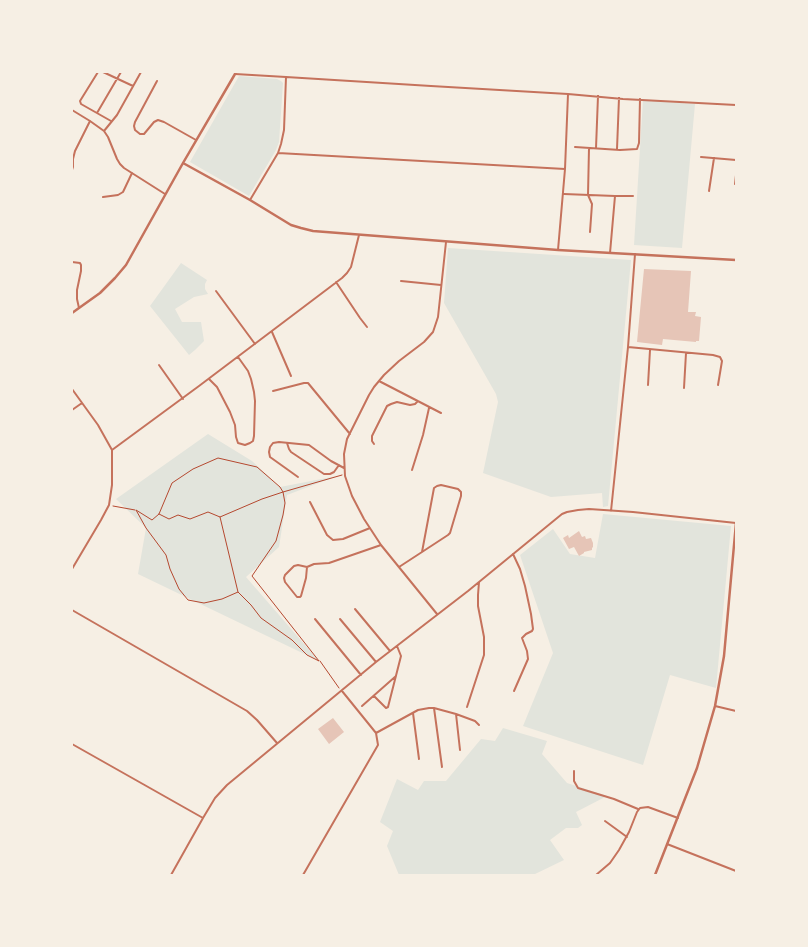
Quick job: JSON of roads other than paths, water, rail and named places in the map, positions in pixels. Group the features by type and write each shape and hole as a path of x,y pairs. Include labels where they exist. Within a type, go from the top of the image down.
{"street":[{"path":"98,72 80,103 112,121"},
{"path":"103,72 133,86"},
{"path":"97,113 121,72"},
{"path":"104,131 117,115 141,72"},
{"path":"72,314 100,293 126,265 165,194 236,73 736,105"},
{"path":"250,200 278,153 281,144 284,130 286,76"},
{"path":"158,81 135,122 135,130 140,134 144,134 154,122 161,121 196,140"},
{"path":"558,250 566,169 568,94"},
{"path":"596,148 598,96"},
{"path":"617,149 620,98"},
{"path":"575,147 636,150 639,143 640,99"},
{"path":"72,110 104,131 120,164 124,168 165,194"},
{"path":"72,170 75,151 90,121"},
{"path":"589,148 588,195 592,204 590,232"},
{"path":"278,153 566,169"},
{"path":"701,157 736,160"},
{"path":"709,191 714,158"},
{"path":"183,163 250,200 291,225 301,228 324,232 446,242 736,260"},
{"path":"103,197 118,195 123,192 132,173"},
{"path":"735,184 736,175"},
{"path":"564,194 633,196"},
{"path":"610,253 615,196"},
{"path":"112,450 272,332 347,273 351,267 359,235"},
{"path":"437,614 381,545 364,519 352,496 344,468 345,447 369,395 384,375 399,361 424,342 433,332 438,318 446,242"},
{"path":"611,511 628,347 635,254"},
{"path":"72,262 81,264 77,290 79,308"},
{"path":"401,281 441,285"},
{"path":"336,282 367,327"},
{"path":"216,291 255,344"},
{"path":"272,332 291,376"},
{"path":"628,347 714,355 720,357 722,361 718,385"},
{"path":"648,385 650,350"},
{"path":"684,388 686,353"},
{"path":"209,379 217,387 230,412 235,425 238,443 245,444 253,441 254,392 248,371 238,357"},
{"path":"159,365 183,399"},
{"path":"379,381 441,413"},
{"path":"273,391 304,383 308,384 350,434"},
{"path":"72,389 98,425 112,450 112,485 109,505 72,569"},
{"path":"374,444 372,441 372,436 387,406 398,402 410,405 415,404 418,401"},
{"path":"72,410 82,403"},
{"path":"412,470 430,408"},
{"path":"298,477 272,459 269,455 269,450 273,443 287,442 309,445 331,461 344,468"},
{"path":"287,442 291,452 324,474 334,472 339,465"},
{"path":"399,567 422,552 450,533 461,496 461,492 458,489 441,485 434,488 422,552"},
{"path":"310,502 327,535 333,540 344,539 370,528"},
{"path":"171,875 215,798 227,784 376,662 479,582 562,514 578,510 611,511 736,523 724,656 715,706 697,768 655,875"},
{"path":"307,567 306,578 301,596 297,597 284,580 284,577 295,565 307,567 314,564 329,563 381,545"},
{"path":"513,554 524,582 533,629 522,638 528,658 514,691"},
{"path":"467,707 484,655 484,637 478,606 479,582"},
{"path":"355,609 390,651"},
{"path":"72,610 247,711 277,743"},
{"path":"340,619 376,662"},
{"path":"315,620 361,675"},
{"path":"374,696 386,708 388,708 401,656 396,646"},
{"path":"362,706 396,675"},
{"path":"303,875 378,745 376,733 342,691"},
{"path":"715,706 736,712"},
{"path":"376,733 424,708 434,708 456,714 475,721 479,725"},
{"path":"434,708 442,767"},
{"path":"413,713 419,759"},
{"path":"456,714 460,750"},
{"path":"72,744 203,818"},
{"path":"574,771 574,779 578,788 638,809 648,807 678,818"},
{"path":"596,875 610,863 619,850 627,837 638,809"},
{"path":"605,821 627,837"},
{"path":"667,844 732,872 736,871"}]}
